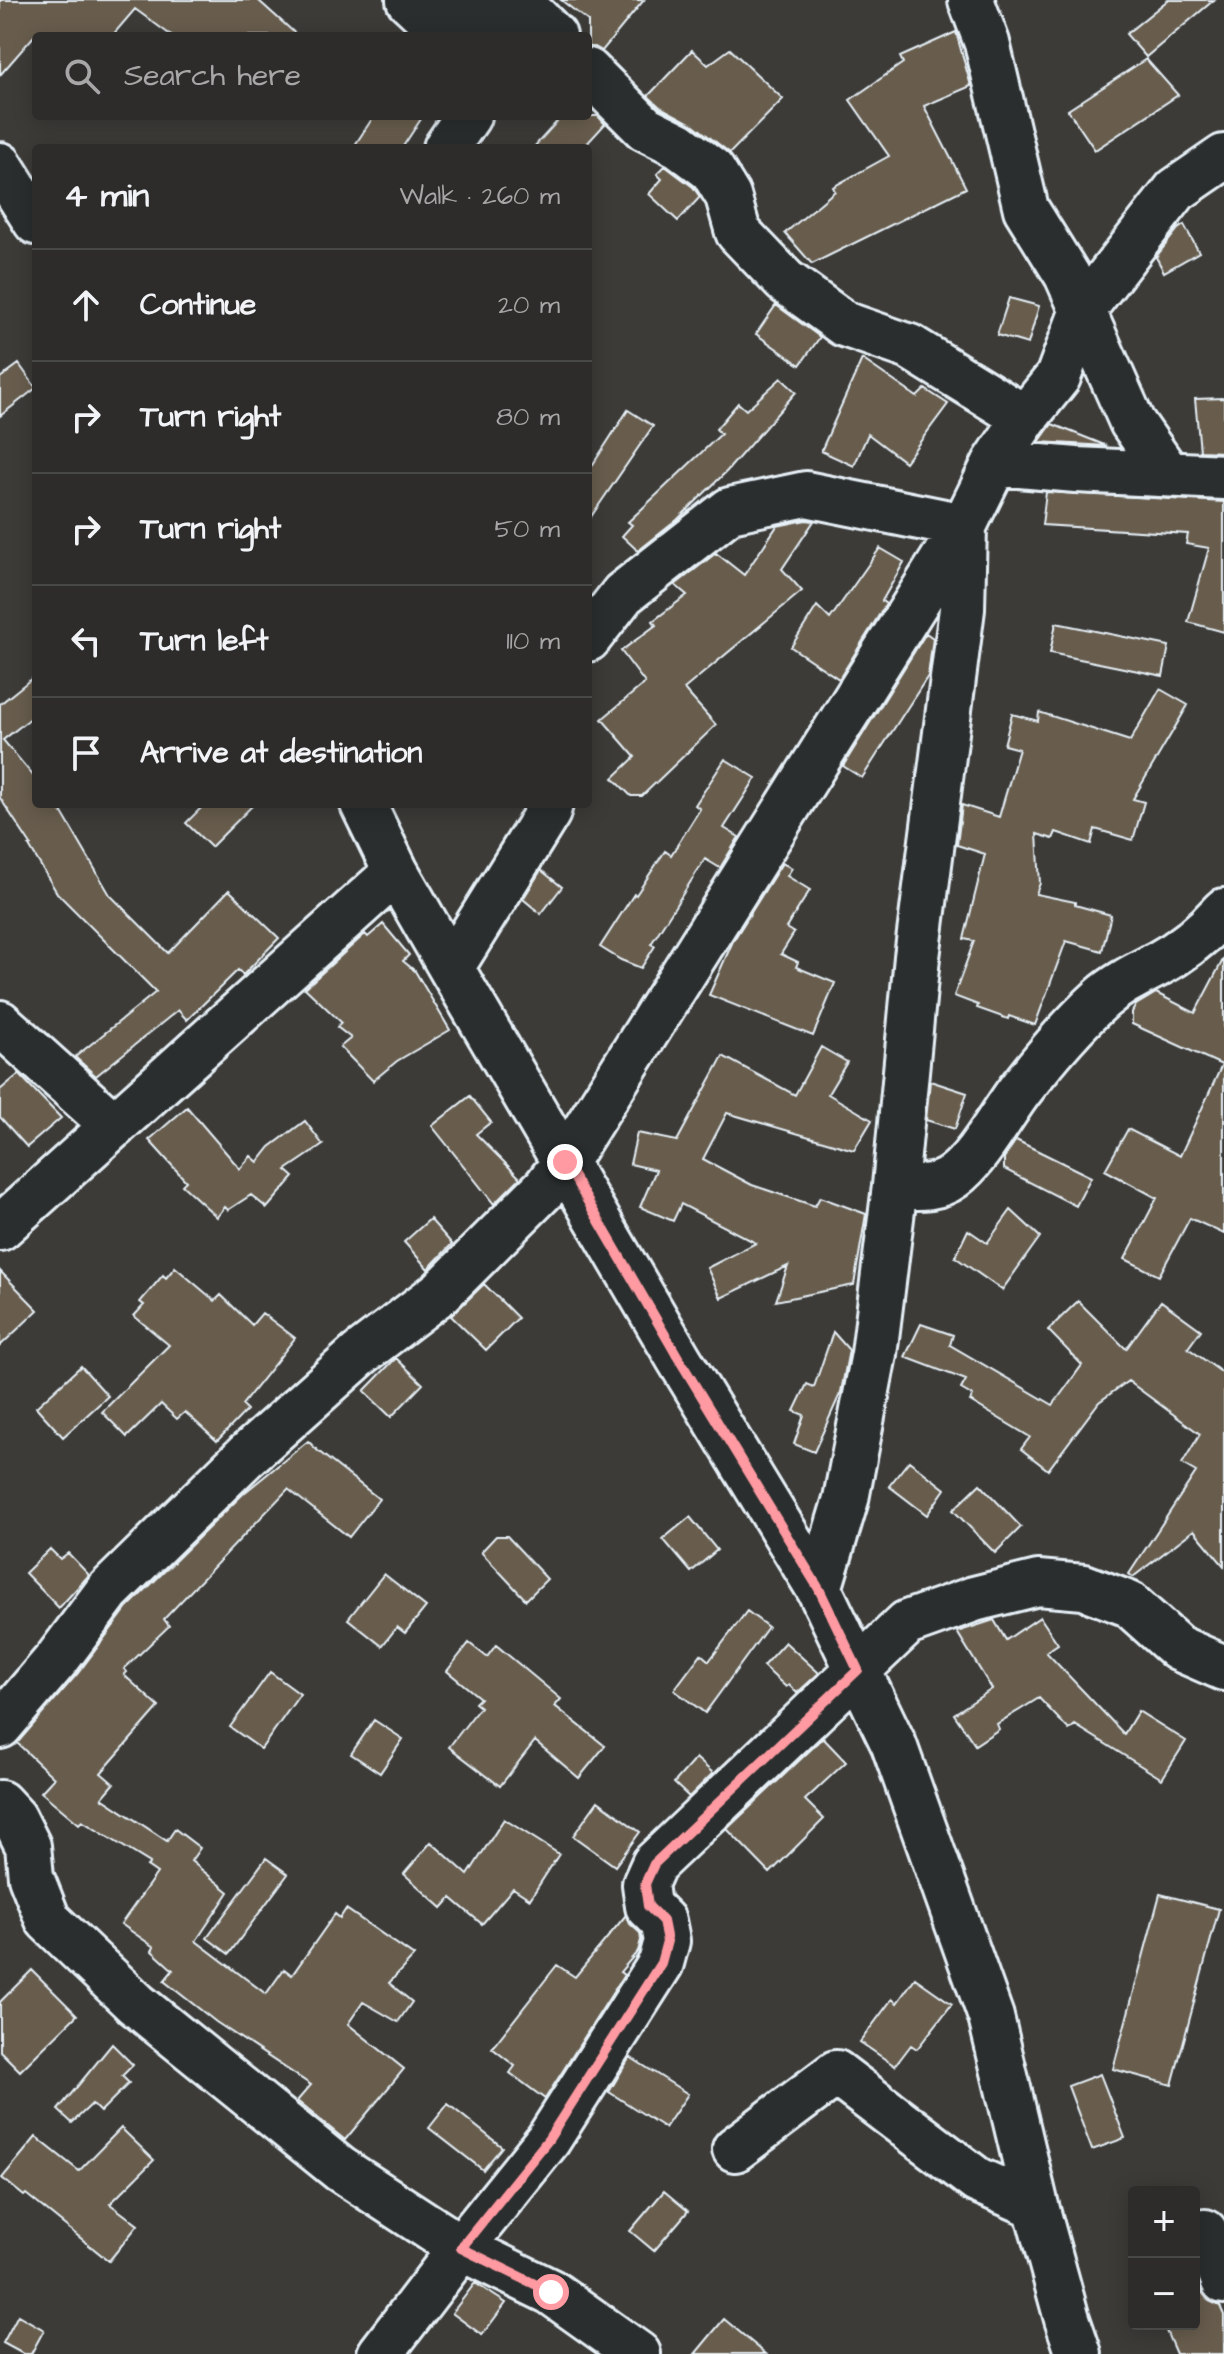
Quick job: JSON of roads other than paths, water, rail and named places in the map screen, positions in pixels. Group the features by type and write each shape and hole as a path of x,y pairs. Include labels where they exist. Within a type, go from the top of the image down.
{"street":[{"path":"409,0 423,13 442,19 496,14 541,22"},
{"path":"971,0 987,43 1026,209 1067,275 1132,422 1168,474"},
{"path":"592,75 645,128 679,145 712,170 728,196 738,232 785,281 844,324 910,347 1025,418"},
{"path":"449,144 465,120"},
{"path":"0,1726 58,1658 108,1591 246,1456 360,1354 441,1292 546,1187 565,1162 964,526 995,463 1058,377 1083,310 1176,190 1224,157"},
{"path":"0,165 32,216"},
{"path":"995,463 1224,477"},
{"path":"592,634 623,594 730,510 806,494 964,526"},
{"path":"819,1589 846,1499 874,1354 895,1186 917,957 962,609 964,526"},
{"path":"365,808 396,872 451,968 679,1359 819,1589 894,1745 991,2017 1036,2206 1079,2354"},
{"path":"451,968 549,808"},
{"path":"0,1228 396,872"},
{"path":"895,1186 928,1188 956,1175 992,1132 1019,1091 1101,999 1130,977 1160,963 1207,931 1224,911"},
{"path":"0,1023 114,1126"},
{"path":"380,2354 548,2140 661,1963 667,1941 663,1921 648,1906 645,1884 654,1864 907,1623 974,1599 1038,1583 1084,1587 1129,1604 1178,1648 1224,1668"},
{"path":"0,1803 14,1818 28,1846 31,1877 48,1920 136,2004 340,2169 461,2248 551,2292 638,2354"},
{"path":"735,2149 836,2073 977,2180 1036,2206"},
{"path":"1205,2232 1224,2281"}]}
